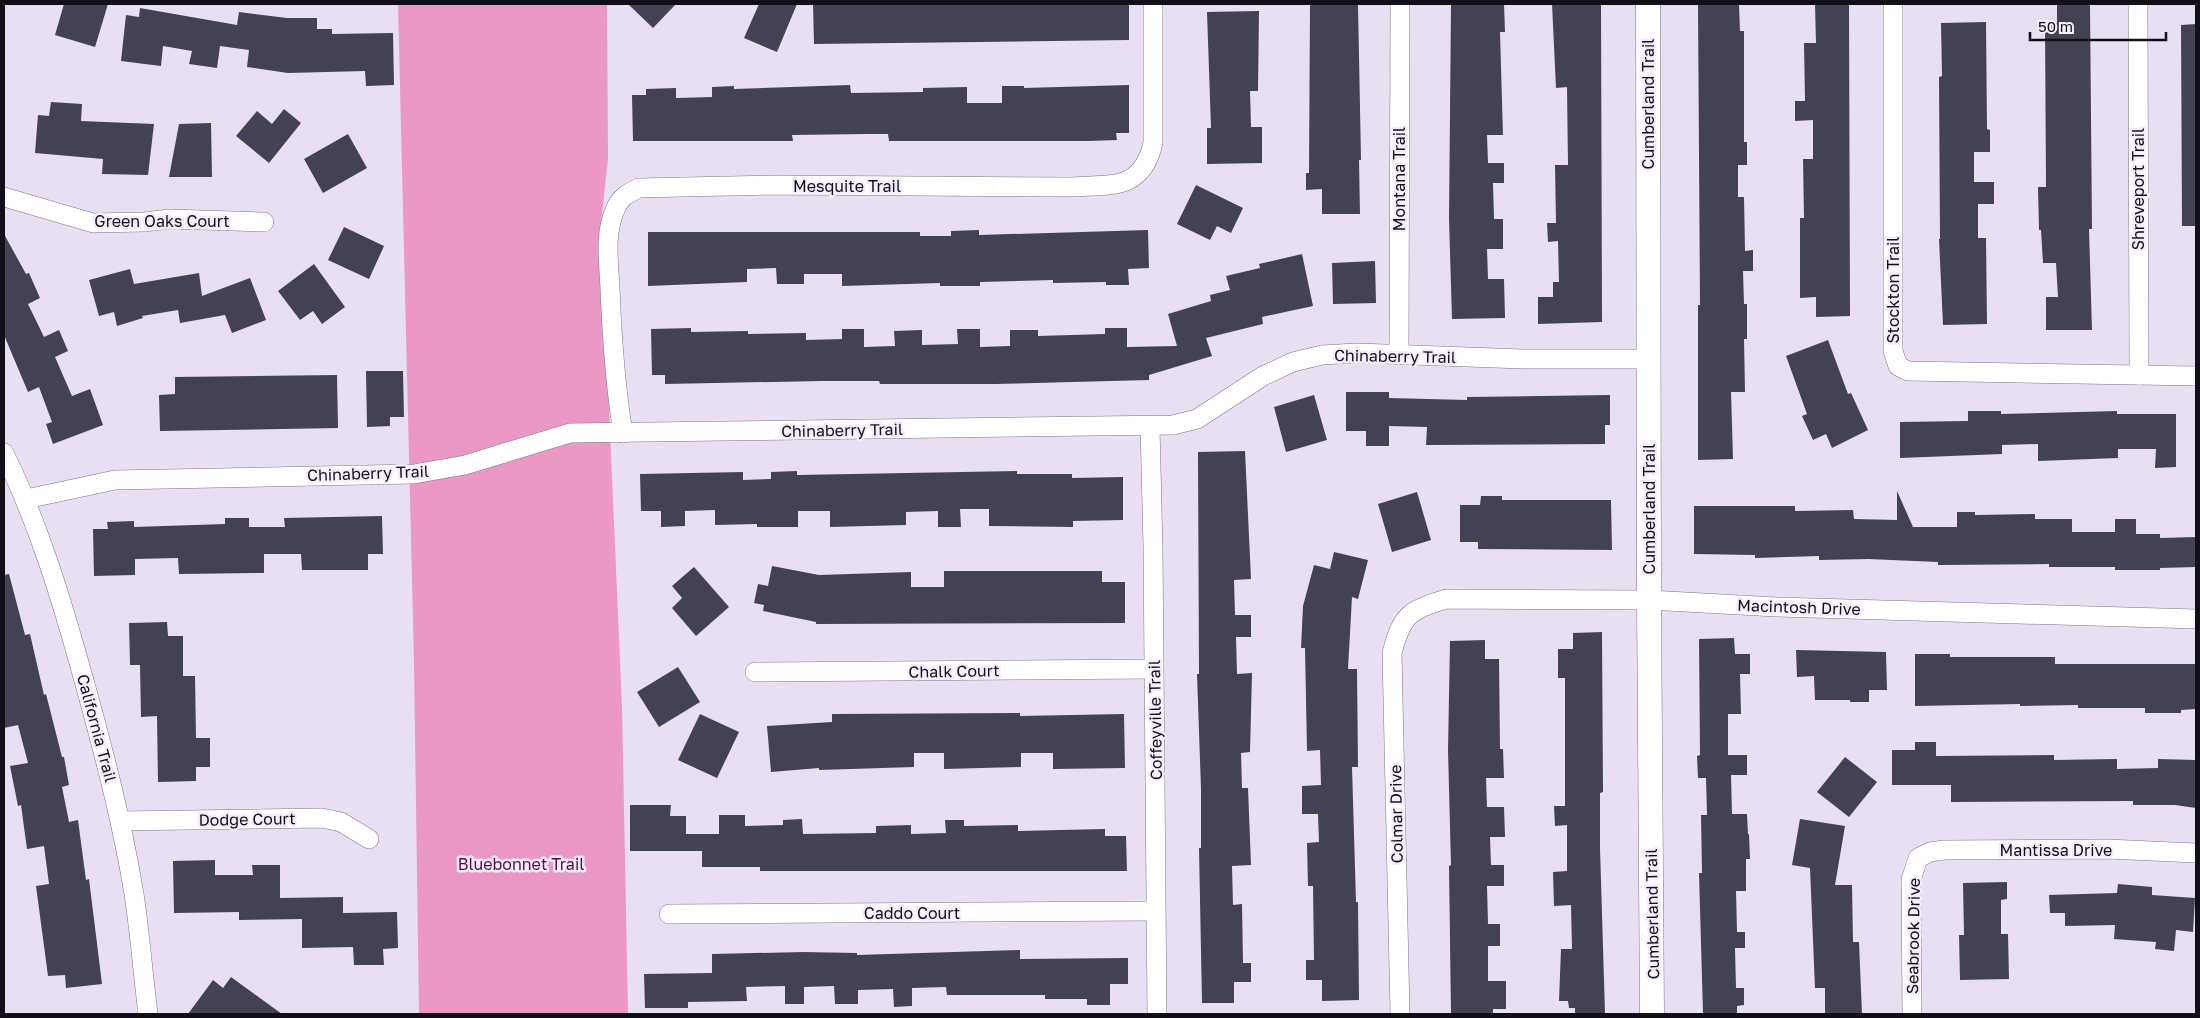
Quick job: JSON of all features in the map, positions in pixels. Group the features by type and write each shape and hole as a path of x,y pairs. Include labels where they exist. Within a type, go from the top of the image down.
{"street":[{"name":"Mesquite Trail","path":"623,433 617,398 612,334 608,234 615,208 623,195 639,188 777,185 1068,187 1116,184 1130,180 1143,171 1150,159 1153,143 1153,4"},
{"name":"Montana Trail","path":"1399,354 1400,4"},
{"name":"Cumberland Trail","path":"1648,4 1652,1014"},
{"name":"Stockton Trail","path":"1893,4 1893,351 1898,366 1908,371 2196,376"},
{"name":"Shreveport Trail","path":"2138,4 2139,375"},
{"name":"Green Oaks Court","path":"4,197 94,223 170,219 264,222"},
{"name":"Chinaberry Trail","path":"26,499 115,480 414,474 465,465 570,434 1150,427 1173,425 1197,419 1263,376 1293,362 1330,355 1399,354 1523,360 1649,359"},
{"name":"Coffeyville Trail","path":"1150,427 1157,1014"},
{"name":"California Trail","path":"4,454 26,499 64,608 121,821 134,896 148,1014"},
{"name":"Macintosh Drive","path":"1405,617 1424,606 1446,599 1649,600 1786,607 2196,619"},
{"name":"Colmar Drive","path":"1400,1014 1392,653 1398,629 1405,617"},
{"name":"Chalk Court","path":"755,672 1153,669"},
{"name":"Dodge Court","path":"121,821 328,818 341,822 368,839"},
{"name":"Mantissa Drive","path":"1918,858 1930,852 1944,850 2107,849 2196,853"},
{"name":"Seabrook Drive","path":"1912,1014 1911,880 1918,858"},
{"name":"Caddo Court","path":"668,914 1155,911"}],"green space":[{"name":"Bluebonnet Trail","path":"398,4 607,4 608,159 601,223 622,707 628,1014 419,1014 414,663"}],"building":[{"path":"64,4 108,4 95,47 55,35"},
{"path":"628,4 676,4 653,28"},
{"path":"759,4 797,4 777,52 744,38"},
{"path":"813,4 1129,4 1129,40 814,44"},
{"path":"1310,4 1358,4 1361,160 1359,160 1360,214 1322,214 1322,189 1306,190 1306,173 1309,173"},
{"path":"1451,4 1504,4 1505,32 1500,32 1503,135 1487,135 1488,163 1504,163 1504,183 1493,183 1494,219 1503,219 1503,249 1487,249 1488,279 1504,279 1505,318 1452,319 1449,219"},
{"path":"1552,4 1601,4 1602,322 1538,324 1538,297 1553,297 1553,282 1559,282 1558,241 1548,242 1547,223 1556,223 1555,165 1568,165 1567,87 1556,88"},
{"path":"1698,4 1739,4 1740,31 1744,31 1744,142 1747,142 1747,165 1738,165 1738,197 1744,197 1745,251 1753,250 1753,271 1743,271 1744,304 1747,304 1747,339 1744,339 1745,392 1731,392 1733,459 1698,460 1698,305 1700,305"},
{"path":"1815,4 1849,4 1850,316 1816,317 1816,297 1800,298 1800,218 1804,218 1803,159 1813,159 1813,120 1795,121 1795,101 1805,101 1804,43 1816,43"},
{"path":"2057,4 2090,4 2092,229 2089,229 2092,330 2046,330 2046,297 2058,297 2056,263 2043,263 2041,230 2039,230 2038,187 2046,187 2045,23 2057,23"},
{"path":"140,8 237,25 239,12 287,18 317,18 317,29 332,29 332,34 393,33 394,85 366,86 365,71 288,73 247,67 249,50 220,46 217,68 189,64 192,51 163,46 161,66 121,61 126,15 139,17"},
{"path":"1259,11 1258,91 1250,91 1251,127 1262,127 1262,163 1207,164 1207,128 1211,128 1207,12"},
{"path":"1986,22 1987,129 1990,130 1990,152 1974,152 1974,182 1994,182 1994,204 1978,204 1978,238 1986,238 1987,324 1943,325 1939,239 1941,23"},
{"path":"2196,24 2196,226 2182,226 2181,25"},
{"path":"850,85 851,93 923,92 923,88 967,87 967,103 1002,103 1002,86 1024,86 1024,88 1129,85 1129,133 1116,133 1117,140 1088,141 889,141 888,134 865,134 792,135 793,141 633,141 632,95 646,95 646,89 676,88 676,98 712,97 712,87 734,86 734,89"},
{"path":"51,102 82,104 81,121 154,124 148,175 102,174 103,159 35,153 38,115 49,116"},
{"path":"284,109 301,123 269,163 236,136 257,111 272,124"},
{"path":"211,123 212,177 169,177 179,124"},
{"path":"348,134 367,168 323,193 304,159"},
{"path":"1196,185 1243,208 1231,233 1217,226 1210,240 1177,224"},
{"path":"344,227 384,246 369,279 328,260"},
{"path":"979,230 979,235 1148,230 1149,268 1128,269 1129,285 1106,285 1106,282 1053,283 1053,280 980,282 980,286 940,286 940,283 842,286 842,274 804,274 804,284 777,284 776,268 747,269 747,282 648,286 648,232 920,232 920,236 951,236 951,231"},
{"path":"4,234 26,274 29,273 40,298 28,304 44,337 59,330 68,351 55,357 72,396 90,389 103,425 53,444 46,424 52,422 39,387 28,392 4,335"},
{"path":"1302,254 1313,306 1262,317 1263,324 1206,338 1212,356 1149,375 1149,380 995,384 880,384 879,381 822,381 665,384 665,375 652,375 651,329 691,328 691,332 748,331 748,334 806,333 806,340 842,339 842,329 864,329 864,347 895,346 894,331 922,330 922,345 958,344 957,329 980,329 980,347 1010,346 1010,330 1038,330 1038,336 1105,334 1105,328 1127,328 1127,347 1177,346 1168,314 1211,301 1210,295 1230,290 1226,276 1260,268 1259,264"},
{"path":"1375,261 1376,303 1333,304 1332,263"},
{"path":"314,264 345,307 322,324 313,311 300,320 278,291"},
{"path":"130,269 134,284 199,273 202,296 250,278 266,320 232,333 225,315 180,323 178,310 142,316 143,318 117,326 114,312 99,316 89,280"},
{"path":"1828,340 1848,394 1851,393 1868,430 1832,448 1826,434 1813,440 1802,416 1807,414 1786,356"},
{"path":"366,371 403,371 404,417 390,417 390,426 367,427"},
{"path":"337,375 338,428 160,431 159,395 175,394 175,377"},
{"path":"1346,392 1389,392 1389,398 1467,400 1467,397 1610,395 1610,425 1605,425 1605,444 1426,445 1427,427 1389,426 1389,446 1366,446 1366,431 1346,431"},
{"path":"1314,395 1327,440 1286,452 1274,407"},
{"path":"1968,411 2001,411 2001,414 2117,411 2117,414 2176,414 2176,467 2155,468 2156,449 2118,449 2118,458 2038,461 2038,444 2002,445 2002,454 1900,458 1900,422 1968,421"},
{"path":"1245,451 1251,579 1234,580 1235,615 1251,615 1251,637 1236,637 1237,674 1252,673 1250,752 1241,753 1242,788 1248,788 1251,865 1232,866 1233,905 1242,904 1243,963 1251,963 1251,982 1234,982 1234,1003 1202,1003 1199,848 1201,848 1201,789 1197,674 1199,674 1198,452"},
{"path":"797,471 797,475 1017,471 1017,474 1072,474 1072,478 1123,477 1123,520 1073,521 1073,527 989,526 989,509 960,509 961,527 938,527 938,511 906,512 906,525 830,527 830,511 798,511 798,527 757,527 757,524 715,525 715,510 685,511 685,526 661,527 661,511 641,511 640,474 743,472 743,480 771,479 771,472"},
{"path":"1897,491 1913,527 1957,527 1957,512 1975,512 1975,515 2035,514 2035,519 2072,519 2072,532 2115,532 2115,519 2136,519 2136,534 2160,534 2160,538 2196,537 2196,567 2160,568 2160,570 2115,570 2115,567 2049,567 2049,564 1938,565 1938,562 1868,559 1819,560 1819,556 1755,558 1755,555 1694,554 1694,506 1795,506 1795,511 1853,510 1854,519 1897,520"},
{"path":"1417,492 1431,540 1392,552 1378,504"},
{"path":"1481,496 1502,496 1502,500 1611,500 1612,550 1478,549 1478,542 1460,542 1460,505 1480,505"},
{"path":"382,516 383,554 368,554 368,570 302,570 301,554 264,554 264,573 179,574 178,558 135,559 135,575 94,576 93,529 108,529 107,522 134,521 134,527 225,524 225,518 249,518 249,527 285,527 284,518"},
{"path":"1334,552 1368,560 1358,599 1352,597 1348,669 1357,669 1358,767 1352,767 1356,902 1358,902 1359,1000 1322,1001 1322,980 1306,980 1306,960 1314,960 1313,886 1308,886 1307,843 1319,842 1318,814 1302,814 1302,786 1321,785 1320,750 1307,751 1305,648 1301,648 1303,606 1314,565 1330,569"},
{"path":"772,566 819,575 911,572 911,587 944,587 944,571 1102,571 1102,582 1125,582 1125,623 816,624 816,622 763,611 764,605 754,603 758,584 768,586"},
{"path":"694,567 729,607 696,636 672,608 682,598 672,586"},
{"path":"9,574 25,635 30,634 44,695 46,694 62,757 64,757 69,785 62,787 69,822 78,820 86,880 89,879 102,984 66,988 65,975 48,976 36,886 49,884 44,846 27,849 21,805 18,806 10,766 28,763 18,725 4,728 4,575"},
{"path":"167,622 168,636 183,636 183,676 195,676 196,738 210,738 210,767 196,767 196,781 158,782 157,716 141,717 140,665 130,665 129,623"},
{"path":"1602,632 1603,792 1600,793 1600,848 1605,1014 1575,1014 1575,1008 1569,1008 1568,1001 1559,1001 1561,949 1572,949 1571,905 1554,906 1553,872 1567,871 1567,825 1555,826 1554,806 1565,806 1565,678 1558,678 1558,649 1573,649 1573,633"},
{"path":"1734,638 1735,654 1750,654 1750,674 1740,674 1741,714 1728,714 1728,755 1747,755 1747,775 1731,775 1732,814 1747,814 1749,834 1750,859 1746,859 1746,891 1736,891 1737,932 1745,932 1745,948 1735,948 1736,988 1744,988 1744,1005 1737,1006 1737,1014 1703,1014 1699,873 1702,873 1701,815 1707,815 1706,778 1698,778 1697,756 1700,755 1699,639"},
{"path":"1485,640 1485,659 1499,659 1500,749 1503,749 1504,778 1486,778 1487,807 1504,807 1505,837 1490,837 1491,865 1504,865 1504,886 1487,886 1488,924 1500,924 1500,946 1488,946 1488,981 1506,981 1506,1009 1493,1009 1493,1014 1451,1014 1449,866 1451,865 1448,750 1450,641"},
{"path":"1796,650 1886,652 1887,690 1869,690 1869,702 1815,700 1814,676 1797,677"},
{"path":"1915,654 1950,654 1950,657 2055,657 2055,664 2196,664 2196,709 2181,710 2181,713 2145,713 2145,708 2078,708 2078,705 1915,706"},
{"path":"678,667 700,702 659,727 637,692"},
{"path":"1020,713 1020,716 1124,714 1125,768 1053,769 1053,753 1021,753 1021,767 944,769 944,753 914,753 914,767 819,770 819,768 771,772 767,726 832,722 832,714"},
{"path":"700,714 739,732 717,778 678,760"},
{"path":"1915,742 1936,742 1936,756 2054,755 2054,760 2117,759 2117,769 2158,768 2158,759 2196,760 2196,808 2175,805 2133,805 2133,801 1951,802 1951,785 1892,785 1892,750 1915,750"},
{"path":"1845,757 1877,782 1849,817 1817,792"},
{"path":"630,805 671,805 670,816 686,816 686,834 719,834 719,815 745,815 745,826 783,825 783,820 802,819 803,834 876,833 876,826 911,825 911,834 946,833 945,820 964,820 964,826 1018,825 1018,831 1105,829 1105,836 1126,836 1127,871 760,871 760,867 702,867 702,851 630,851"},
{"path":"1800,819 1845,826 1835,885 1852,885 1853,942 1859,942 1862,1014 1825,1014 1825,988 1815,988 1810,868 1792,865"},
{"path":"215,860 215,875 253,875 252,865 280,865 280,898 343,897 343,913 397,912 398,948 383,949 384,965 354,965 353,947 302,948 302,919 239,920 239,912 174,913 173,861"},
{"path":"2007,882 2007,899 2001,900 2001,934 2008,934 2009,979 1960,980 1959,935 1964,935 1963,883"},
{"path":"2118,884 2152,887 2152,895 2195,898 2193,932 2176,930 2174,951 2155,949 2156,942 2114,939 2115,925 2065,926 2065,913 2050,913 2049,895 2117,893"},
{"path":"1020,950 1020,959 1128,958 1128,984 1110,984 1110,1005 1087,1005 1087,999 1045,999 1045,995 947,995 946,987 912,988 912,1006 894,1007 893,989 858,990 858,1004 835,1004 834,986 804,987 804,1004 785,1004 785,986 746,987 747,1001 688,1002 688,1008 645,1008 644,974 712,973 712,954 803,952 857,953 857,955"},
{"path":"231,977 282,1014 188,1014 213,980 223,988"}]}
